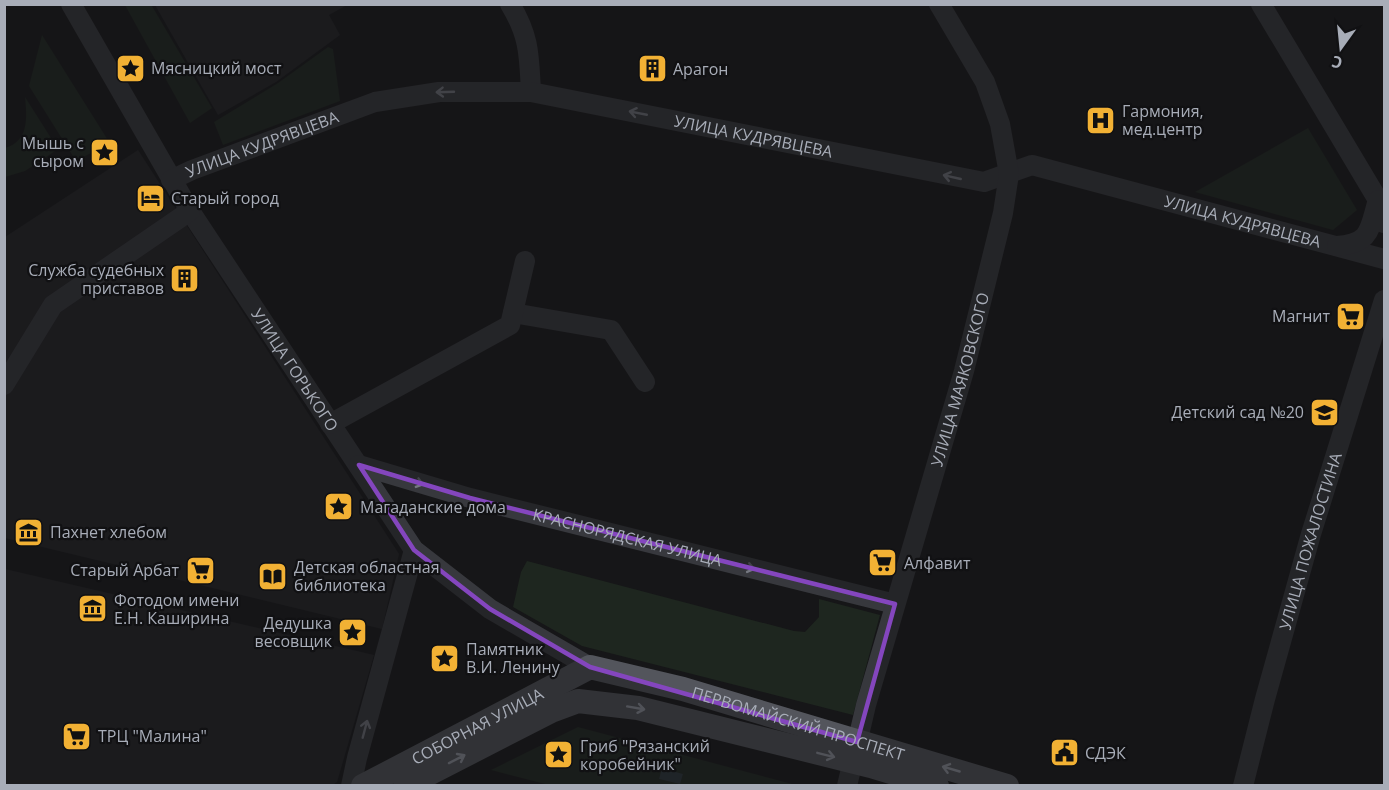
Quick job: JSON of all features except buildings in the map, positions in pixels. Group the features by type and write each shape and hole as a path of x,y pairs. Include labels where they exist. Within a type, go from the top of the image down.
{"main road":[{"name":"ПЕРВОМАЙСКИЙ ПРОСПЕКТ","path":"590,667 683,689 855,752 937,786"},
{"name":"СОБОРНАЯ УЛИЦА","path":"363,786 590,667"},
{"name":"ПЕРВОМАЙСКИЙ ПРОСПЕКТ","path":"578,701 638,708 855,752 1007,786"},
{"name":"СОБОРНАЯ УЛИЦА","path":"405,786 551,711 578,701"}],"street":[{"name":"УЛИЦА ГОРЬКОГО","path":"71,4 190,211 414,550 490,609 590,667"},
{"path":"510,4 518,18 529,50 531,92"},
{"name":"УЛИЦА МАЯКОВСКОГО","path":"847,786 895,604 964,371 1003,213 1009,174 1000,124 985,82 939,4"},
{"path":"1261,4 1378,200 1384,223"},
{"name":"УЛИЦА КУДРЯВЦЕВА","path":"171,180 192,170 375,102 439,92 531,92 883,161 968,180 984,182 1032,165 1384,259"},
{"name":"УЛИЦА КУДРЯВЦЕВА","path":"1337,246 1352,245 1362,240 1370,230 1378,200"},
{"path":"4,385 53,304 190,211"},
{"path":"1364,254 1377,250 1384,234"},
{"path":"330,424 510,325 525,261"},
{"name":"УЛИЦА ПОЖАЛОСТИНА","path":"1243,786 1311,534 1384,300"},
{"path":"513,313 611,330 645,382"},
{"name":"КРАСНОРЯДСКАЯ УЛИЦА","path":"359,465 470,498 895,604"},
{"path":"351,786 414,550"}],"highlighted area":[{"path":"359,465 470,498 895,604 857,742 590,667 490,609 414,550"}],"shaded area":[{"path":"125,5 152,6 212,108 190,123"},
{"path":"155,5 347,5 329,15 340,35 276,82 218,115"},
{"path":"42,35 116,153 109,157 102,147 76,161 29,86"},
{"path":"328,47 333,49 340,101 223,145 214,122 278,83"},
{"path":"25,97 58,149 25,171 5,177 5,148 19,140 25,128"},
{"path":"1308,128 1357,210 1333,230 1195,192"},
{"path":"138,150 399,554 382,629 5,538 5,237"},
{"path":"527,561 794,631 805,632 819,617 819,599 880,615 853,715 582,646 513,607 521,572"},
{"path":"5,569 374,655 337,782 331,786 5,785"},
{"path":"578,727 796,785 549,785 491,770"},
{"path":"662,768 683,774 680,784 659,779"}],"place":[{"name":"Мясницкий мост","path":"130,68"},
{"name":"Арагон","path":"652,69"},
{"name":"Гармония, мед.центр","path":"1101,120"},
{"name":"Мышь с сыром","path":"105,152"},
{"name":"Старый город","path":"150,198"},
{"name":"Служба судебных приставов","path":"185,279"},
{"name":"Магнит","path":"1351,316"},
{"name":"Детский сад №20","path":"1325,412"},
{"name":"Магаданские дома","path":"339,507"},
{"name":"Пахнет хлебом","path":"29,532"},
{"name":"Алфавит","path":"883,563"},
{"name":"Старый Арбат","path":"200,570"},
{"name":"Детская областная библиотека","path":"273,576"},
{"name":"Фотодом имени Е.Н. Каширина","path":"93,609"},
{"name":"Дедушка весовщик","path":"353,632"},
{"name":"Памятник В.И. Ленину","path":"445,658"},
{"name":"ТРЦ \"Малина\"","path":"77,736"},
{"name":"СДЭК","path":"1064,753"},
{"name":"Гриб \"Рязанский коробейник\"","path":"559,755"}]}
